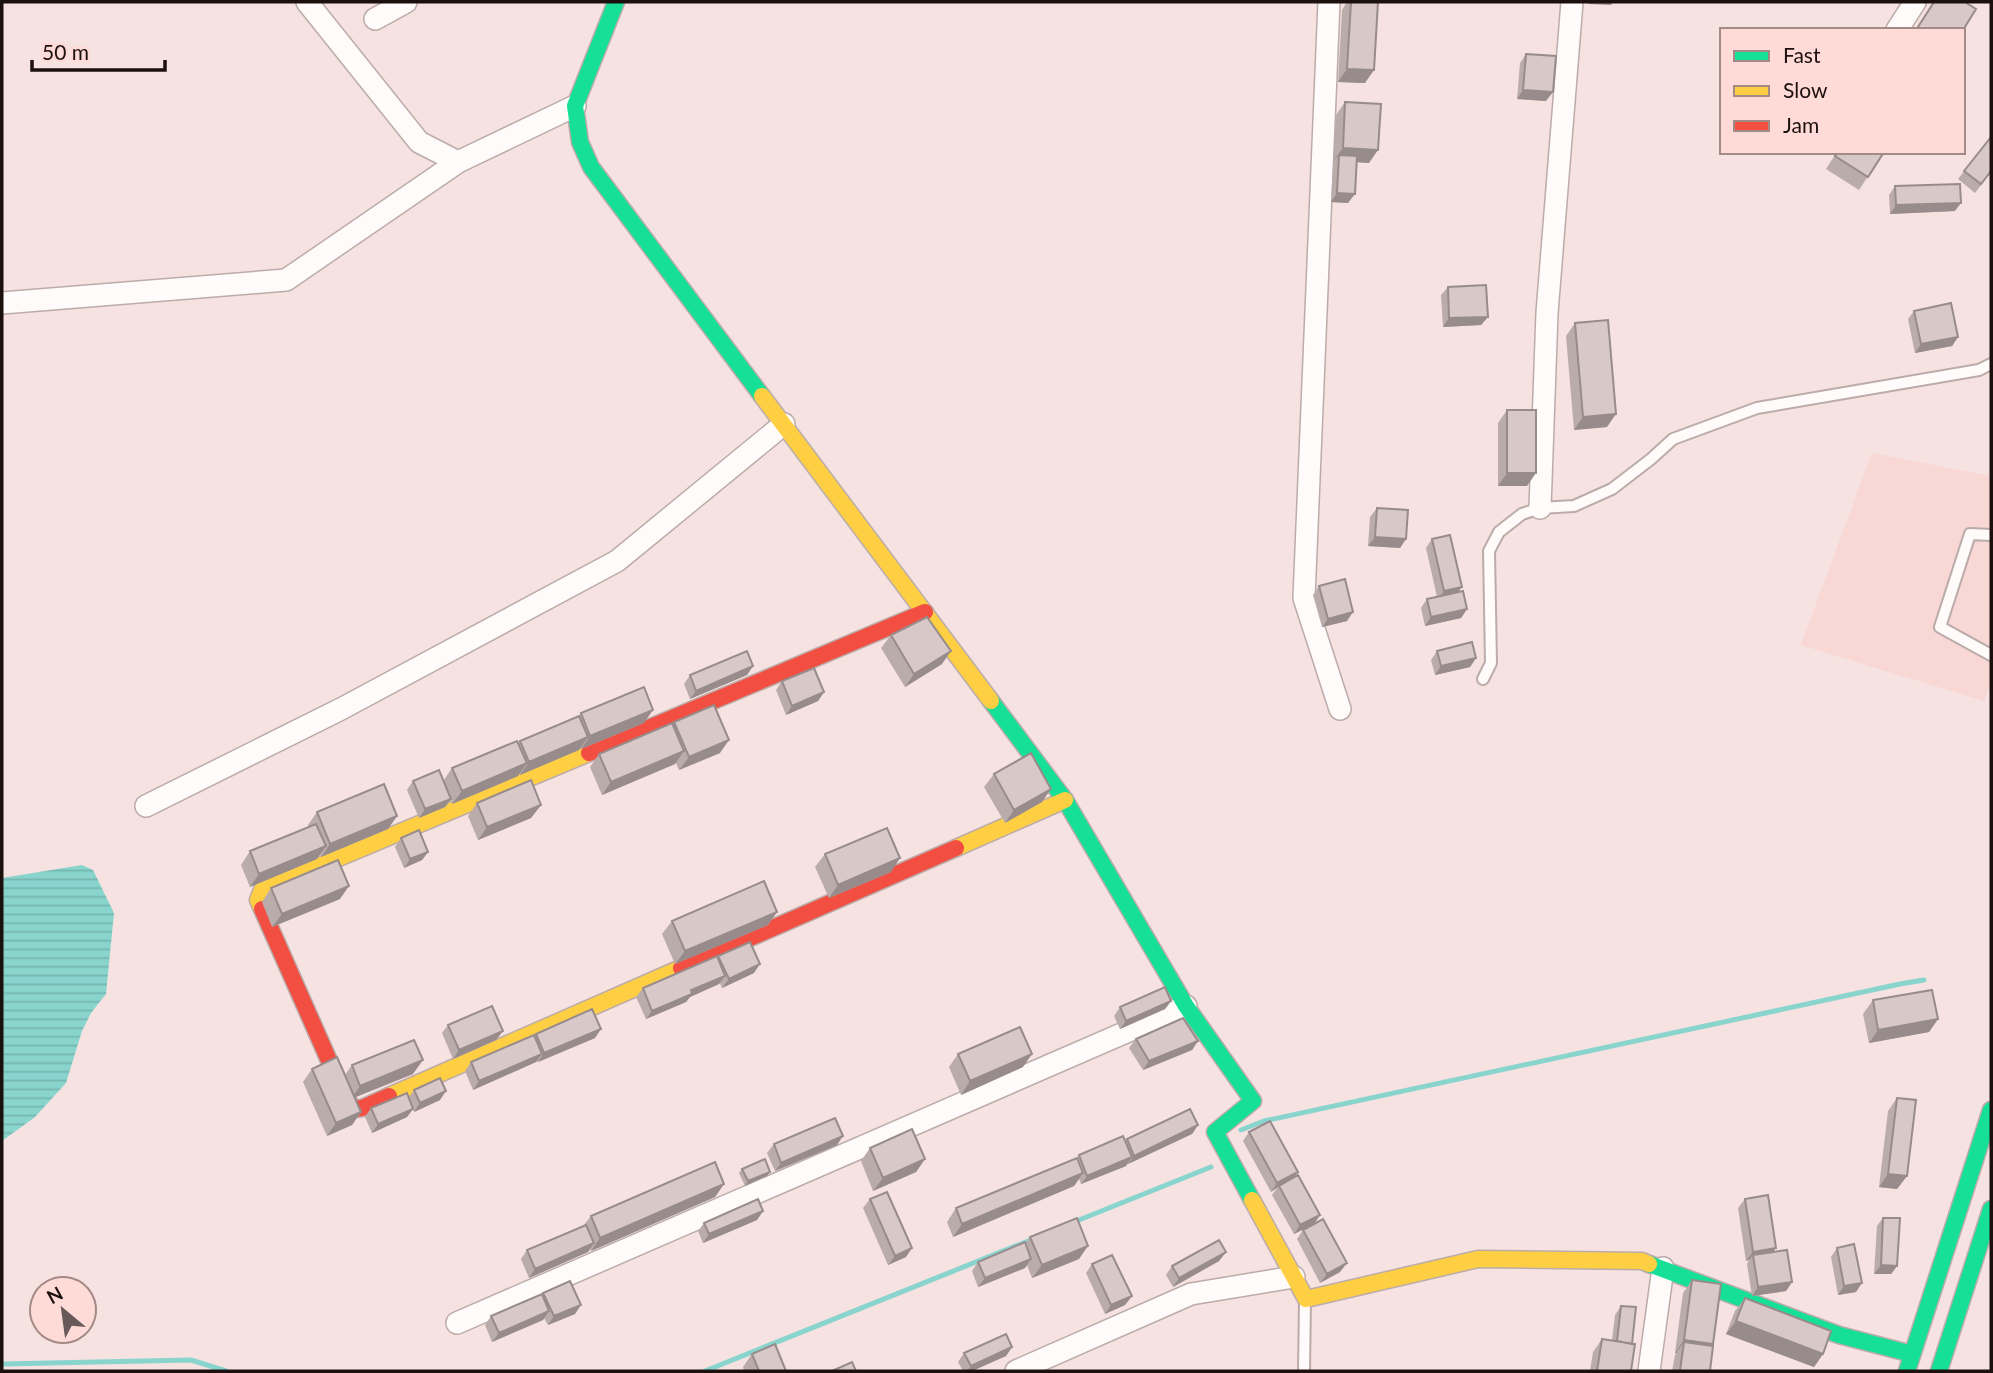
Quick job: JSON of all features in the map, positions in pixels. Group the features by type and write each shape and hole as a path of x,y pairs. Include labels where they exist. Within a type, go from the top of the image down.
{"main road":[{"path":"616,2 575,106 580,142 591,167 1065,800 1186,1006 1253,1101 1215,1132 1306,1299 1478,1259 1642,1261 1839,1335 1912,1354"},
{"path":"925,612 262,890 258,900 346,1099 354,1109 362,1108 1065,800"},
{"path":"1907,1371 1991,1110"},
{"path":"1938,1371 1991,1209"}],"street":[{"path":"307,2 419,142 458,162"},
{"path":"375,19 407,2"},
{"path":"1329,2 1304,598 1340,709"},
{"path":"1540,508 1547,313 1572,2"},
{"path":"1898,28 1915,2"},
{"path":"2,303 286,280 458,162 575,106"},
{"path":"146,806 341,709 617,561 784,424"},
{"path":"457,1323 1186,1006"},
{"path":"1649,1371 1663,1268"},
{"path":"1016,1371 1191,1294 1294,1277"}],"lane":[{"path":"1483,679 1491,663 1489,551 1499,532 1522,513 1540,508 1574,506 1612,489 1651,460 1673,439 1757,408 1966,372 1991,364"},
{"path":"1991,535 1970,534 1940,627 1991,655"},
{"path":"1304,1371 1306,1299"}],"shaded area":[{"path":"1872,453 1991,476 1991,681 1984,701 1801,645"}],"water":[{"path":"82,865 93,870 114,913 106,994 91,1013 82,1031 66,1083 35,1117 2,1141 2,878"}],"building":[{"path":"1351,2 1378,2 1374,70 1347,69"},
{"path":"1934,2 1965,2 1976,9 1964,28 1917,28"},
{"path":"1526,54 1556,56 1553,92 1523,90"},
{"path":"1345,102 1381,104 1378,150 1343,148"},
{"path":"1991,137 1991,171 1981,184 1964,171"},
{"path":"1836,154 1883,154 1868,177 1835,156"},
{"path":"1339,155 1357,156 1355,194 1337,193"},
{"path":"1960,184 1961,203 1896,205 1895,186"},
{"path":"1486,285 1488,317 1449,318 1448,287"},
{"path":"1951,303 1958,337 1921,344 1914,311"},
{"path":"1608,320 1616,414 1583,417 1575,323"},
{"path":"1507,410 1536,410 1536,473 1507,473"},
{"path":"1377,508 1408,510 1406,539 1375,537"},
{"path":"1450,535 1462,587 1444,591 1432,539"},
{"path":"1345,579 1353,612 1328,619 1319,586"},
{"path":"1463,591 1467,609 1431,617 1427,599"},
{"path":"927,617 951,651 914,674 891,635"},
{"path":"1472,642 1476,658 1441,666 1437,651"},
{"path":"747,651 753,666 696,691 690,675"},
{"path":"814,668 824,692 792,706 782,681"},
{"path":"644,687 653,710 590,736 581,713"},
{"path":"714,705 729,740 689,757 674,722"},
{"path":"579,716 588,737 529,762 520,741"},
{"path":"672,723 684,751 611,782 599,754"},
{"path":"517,741 527,763 462,791 452,768"},
{"path":"1031,753 1051,789 1014,810 994,774"},
{"path":"439,770 451,799 425,809 413,781"},
{"path":"531,780 541,805 487,827 477,803"},
{"path":"384,784 397,816 330,844 317,812"},
{"path":"316,824 326,846 259,874 250,851"},
{"path":"887,828 900,858 838,885 825,854"},
{"path":"419,830 428,852 410,859 401,838"},
{"path":"338,860 349,886 282,914 271,888"},
{"path":"764,881 777,912 685,951 672,921"},
{"path":"750,942 760,964 729,979 718,956"},
{"path":"717,956 725,976 652,1011 643,988"},
{"path":"1165,987 1171,1001 1126,1021 1120,1007"},
{"path":"1932,990 1938,1019 1878,1030 1873,1000"},
{"path":"492,1006 503,1031 459,1050 448,1025"},
{"path":"592,1009 601,1029 544,1053 536,1034"},
{"path":"1183,1018 1198,1041 1149,1061 1136,1039"},
{"path":"1020,1027 1032,1054 970,1081 958,1054"},
{"path":"534,1035 542,1054 479,1081 471,1062"},
{"path":"414,1040 423,1060 360,1086 352,1065"},
{"path":"337,1057 361,1112 336,1123 312,1069"},
{"path":"440,1078 446,1091 420,1103 414,1090"},
{"path":"407,1093 413,1109 378,1124 371,1108"},
{"path":"1897,1098 1916,1100 1907,1176 1888,1174"},
{"path":"1190,1109 1198,1125 1134,1156 1127,1139"},
{"path":"835,1118 843,1136 781,1163 774,1144"},
{"path":"1270,1121 1298,1172 1277,1183 1249,1132"},
{"path":"912,1129 925,1159 883,1178 870,1148"},
{"path":"1123,1136 1132,1157 1087,1176 1079,1155"},
{"path":"1077,1158 1083,1173 962,1224 956,1208"},
{"path":"765,1159 770,1172 748,1181 742,1169"},
{"path":"715,1162 724,1184 600,1238 591,1216"},
{"path":"1298,1175 1320,1215 1300,1225 1279,1186"},
{"path":"887,1192 912,1248 895,1256 870,1199"},
{"path":"1768,1195 1776,1248 1753,1252 1745,1199"},
{"path":"758,1199 763,1211 709,1234 704,1223"},
{"path":"1077,1218 1088,1246 1042,1265 1030,1237"},
{"path":"1883,1218 1900,1218 1897,1266 1881,1265"},
{"path":"1323,1219 1347,1263 1327,1274 1303,1230"},
{"path":"586,1225 594,1243 535,1269 527,1250"},
{"path":"1219,1240 1226,1252 1179,1278 1172,1266"},
{"path":"1025,1242 1031,1259 985,1278 978,1262"},
{"path":"1854,1244 1862,1283 1844,1286 1837,1248"},
{"path":"1787,1250 1792,1282 1758,1287 1753,1255"},
{"path":"1112,1255 1132,1296 1111,1305 1092,1264"},
{"path":"1692,1280 1721,1284 1713,1344 1684,1340"},
{"path":"570,1281 581,1305 554,1316 543,1293"},
{"path":"542,1294 549,1311 499,1333 491,1316"},
{"path":"1745,1298 1831,1331 1823,1354 1736,1321"},
{"path":"1621,1306 1636,1307 1632,1344 1617,1341"},
{"path":"1006,1334 1012,1347 971,1366 964,1353"},
{"path":"1602,1339 1635,1344 1631,1371 1597,1371"},
{"path":"1684,1342 1713,1346 1710,1371 1680,1371"},
{"path":"775,1344 786,1371 759,1371 752,1354"},
{"path":"852,1362 856,1371 832,1371"}],"waterway":[{"path":"1241,1130 1264,1121 1924,980"},
{"path":"1074,1222 1211,1167"},
{"path":"705,1371 1033,1239"},
{"path":"2,1364 191,1360 226,1371"}],"traffic: fast":[{"path":"616,2 575,106 580,142 591,167 762,396"},
{"path":"991,701 1065,800 1186,1006 1253,1101 1215,1132 1252,1200"},
{"path":"1907,1371 1991,1110"},
{"path":"1939,1371 1991,1209"},
{"path":"1649,1264 1839,1335 1912,1354"}],"traffic: slow":[{"path":"762,396 991,701"},
{"path":"262,909 258,900 262,890 589,753"},
{"path":"956,848 1065,800"},
{"path":"389,1096 681,968"},
{"path":"1252,1200 1306,1299 1478,1259 1642,1261 1649,1264"}],"traffic: jam":[{"path":"589,753 925,612"},
{"path":"681,968 956,848"},
{"path":"262,909 346,1099 354,1109 389,1096"}]}
